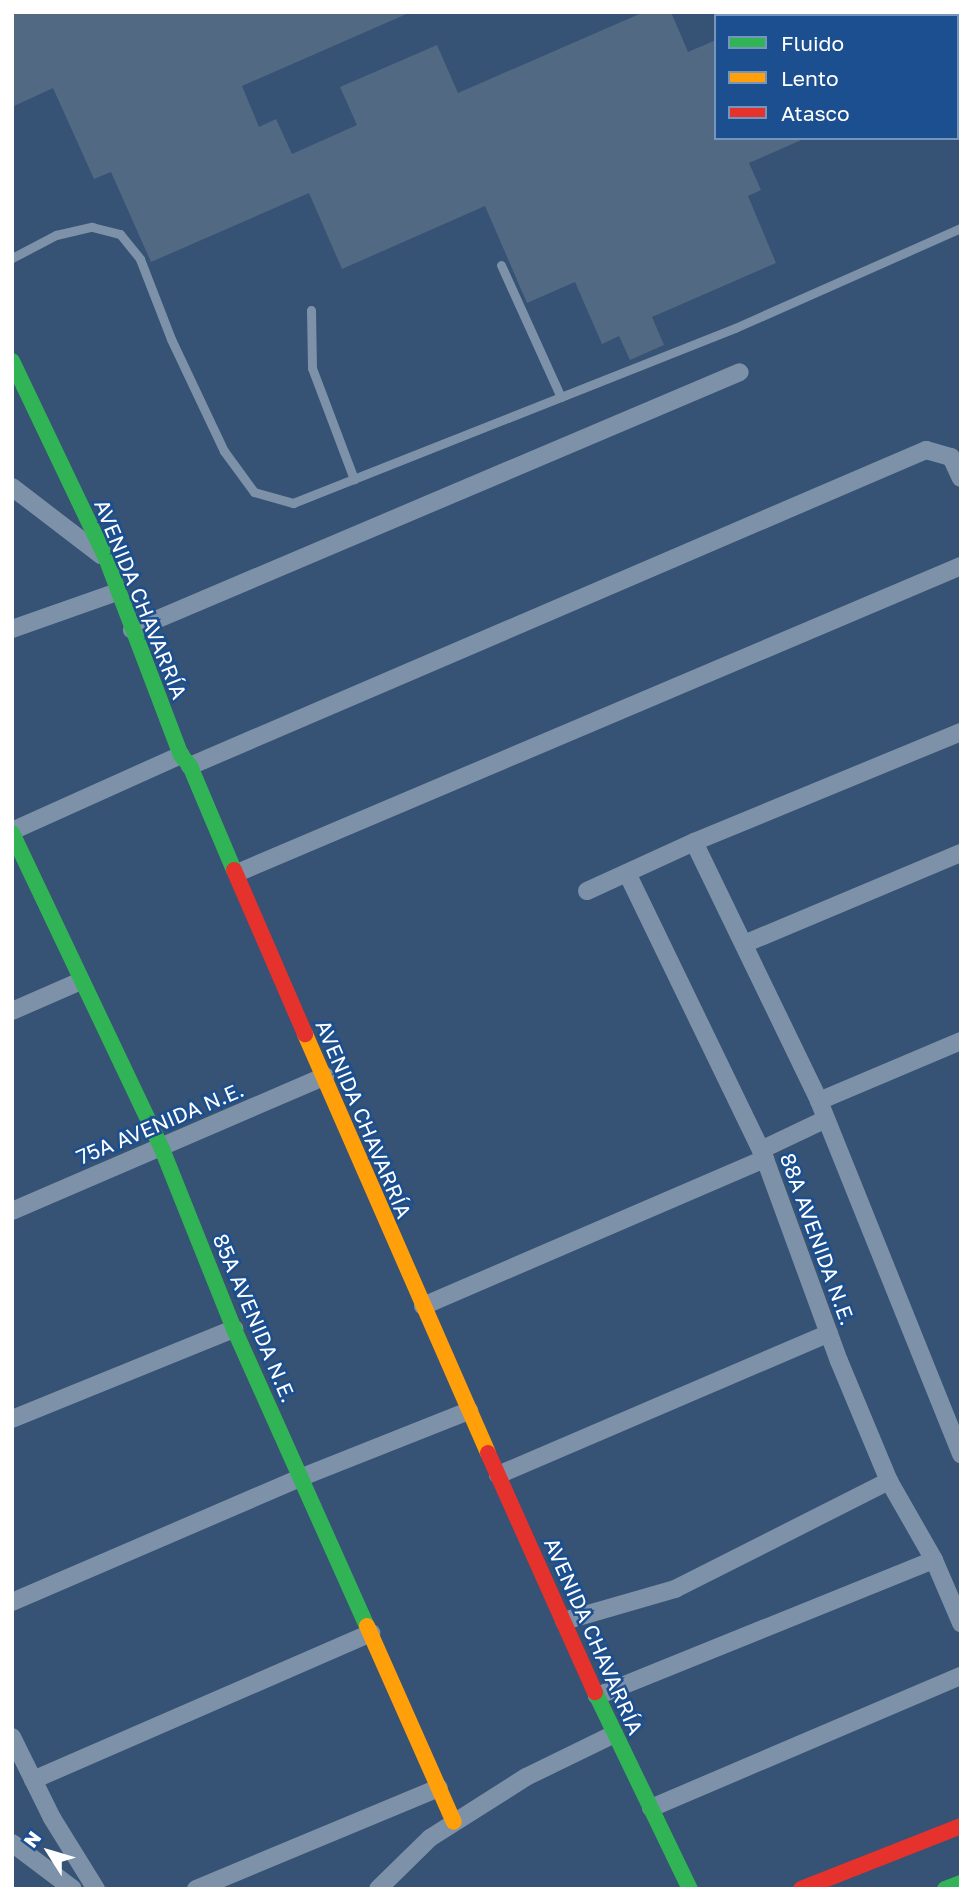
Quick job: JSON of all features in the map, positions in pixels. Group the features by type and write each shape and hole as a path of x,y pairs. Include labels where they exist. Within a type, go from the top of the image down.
{"street":[{"name":"AVENIDA CHAVARRÍA","path":"12,360 106,558 117,592 186,761 469,1411 614,1734 690,1889"},
{"path":"132,630 740,372"},
{"path":"12,832 926,450 951,457 960,472"},
{"path":"12,487 106,558"},
{"path":"237,873 961,566"},
{"path":"12,629 117,592"},
{"path":"587,891 694,842 961,732"},
{"name":"85A AVENIDA N.E.","path":"12,832 162,1149 234,1329 454,1822"},
{"path":"694,842 819,1101 824,1120 957,1432 961,1455"},
{"path":"744,944 961,853"},
{"name":"88A AVENIDA N.E.","path":"627,873 763,1155 829,1333 889,1481 933,1560 961,1623"},
{"path":"12,1011 81,981"},
{"path":"819,1101 961,1041"},
{"name":"75A AVENIDA N.E.","path":"12,1210 162,1149 324,1076"},
{"path":"423,1306 763,1155 824,1120"},
{"path":"12,1419 234,1329"},
{"path":"498,1475 829,1333"},
{"path":"12,1602 302,1477 469,1411"},
{"path":"564,1621 675,1589 889,1481"},
{"path":"597,1696 933,1560"},
{"path":"33,1780 371,1633"},
{"path":"651,1808 961,1676"},
{"path":"378,1889 430,1838 454,1822 526,1777 614,1734"},
{"path":"12,1737 33,1780 96,1889"},
{"path":"196,1889 439,1788"},
{"path":"801,1889 961,1826"},
{"path":"12,1843 73,1889"},
{"path":"945,1889 961,1883"}],"lane":[{"path":"12,258 68,232 92,227 120,234 140,259 171,339 224,451 254,492 293,503 735,328 961,228"},
{"path":"501,265 561,397"},
{"path":"311,310 312,369 354,479"}],"building":[{"path":"12,12 411,12 242,86 259,127 276,119 292,154 357,125 340,87 437,45 458,93 644,12 671,12 688,52 714,41 714,140 801,140 749,163 761,190 748,196 776,263 652,317 664,345 630,360 619,336 602,344 575,282 527,303 485,206 342,269 309,193 151,262 111,172 94,179 53,88 12,107"}],"traffic: fast":[{"path":"12,361 106,558 181,755 190,766 234,870"},
{"path":"12,833 162,1149 234,1329 367,1626"},
{"path":"595,1692 690,1889"},
{"path":"945,1889 961,1883"}],"traffic: slow":[{"path":"305,1034 488,1453"},
{"path":"367,1626 454,1822"}],"traffic: jam":[{"path":"234,870 305,1034"},
{"path":"488,1453 595,1692"},
{"path":"801,1889 961,1826"}]}
